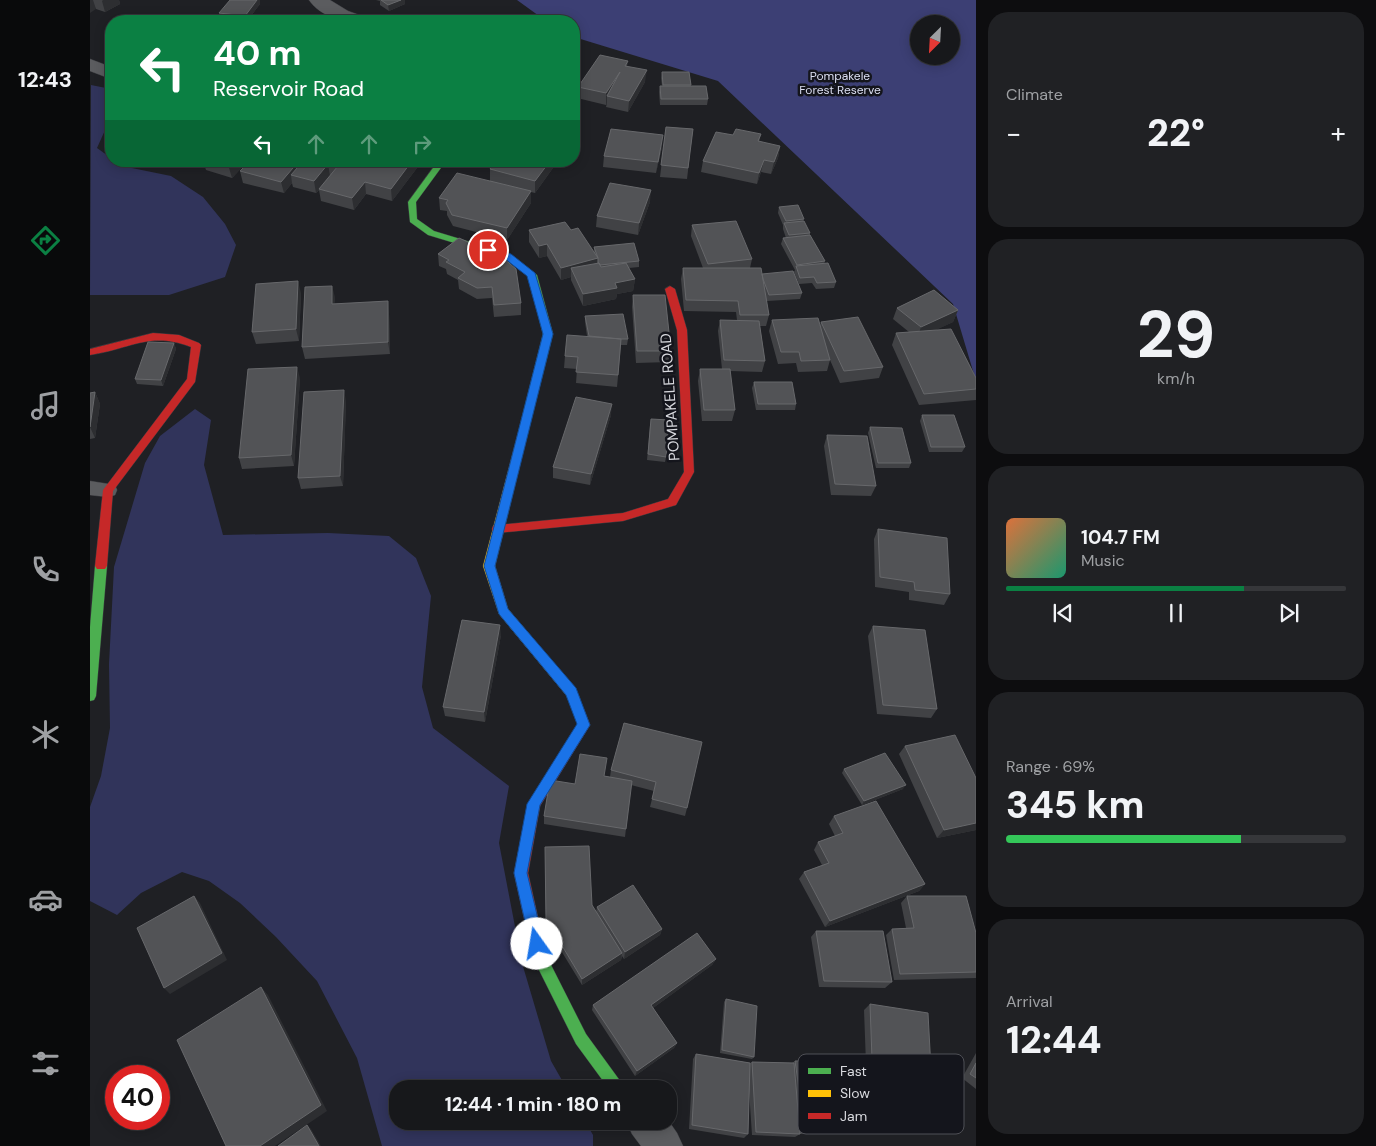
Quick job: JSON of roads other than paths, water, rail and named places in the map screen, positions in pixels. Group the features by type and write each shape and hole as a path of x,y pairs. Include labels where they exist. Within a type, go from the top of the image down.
{"street":[{"path":"318,0 342,15"},
{"path":"90,65 105,71"},
{"path":"436,167 412,202 413,220 431,233 507,256 532,275 548,334 489,566 503,611 571,692 584,725 534,804 520,873 541,962 581,1040 612,1080"},
{"name":"POMPAKELE ROAD","path":"497,529 623,517 672,502 689,472 682,330 670,290"},
{"path":"90,352 103,352 156,333 179,336 196,345 192,380 99,489 90,696"},
{"path":"652,1130 664,1146"}],"park label":[{"name":"Pompakele Forest Reserve","path":"840,83"}]}
